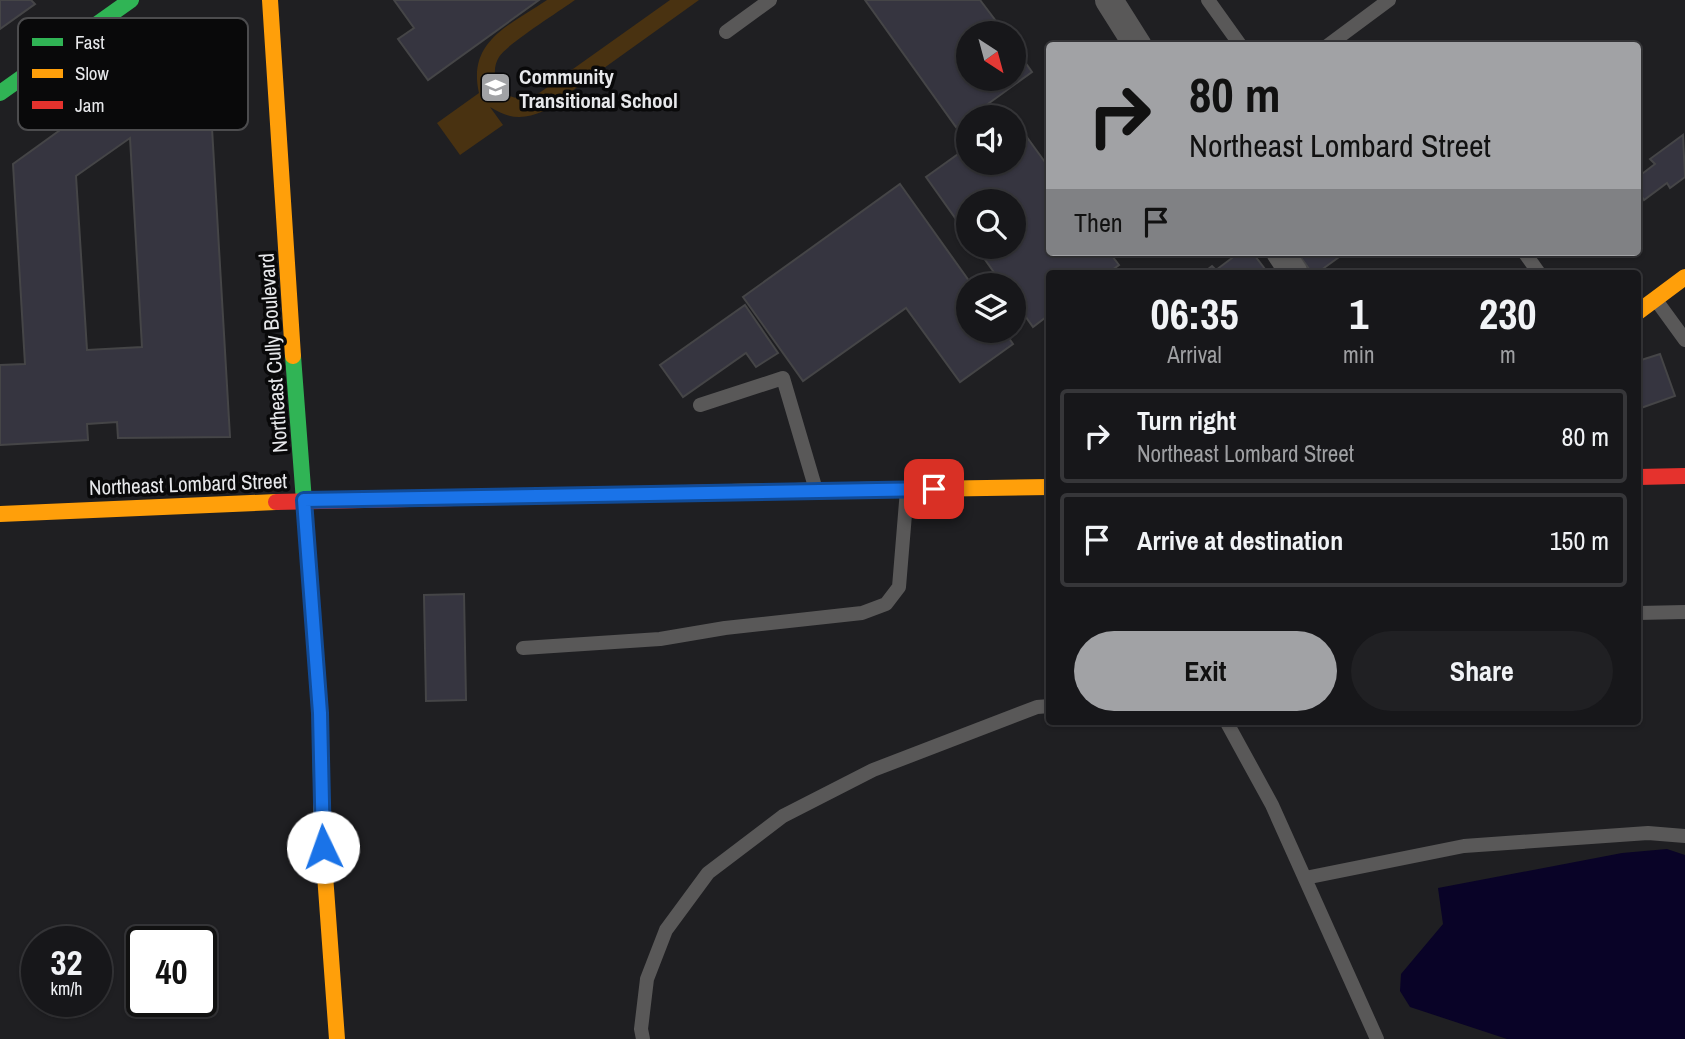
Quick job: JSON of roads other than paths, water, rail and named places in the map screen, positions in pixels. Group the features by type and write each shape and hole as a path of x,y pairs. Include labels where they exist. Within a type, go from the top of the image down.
{"main road":[{"path":"106,18 131,0"},
{"name":"Northeast Cully Boulevard","path":"270,0 320,713 321,820 337,1039"},
{"path":"0,93 18,80"},
{"path":"1641,310 1685,277"},
{"path":"1641,477 1685,476"},
{"name":"Northeast Lombard Street","path":"0,514 304,500 1046,487"}],"street":[{"path":"1109,0 1135,42"}],"lane":[{"path":"726,32 770,0"},
{"path":"1208,0 1238,42"},
{"path":"1331,42 1389,0"},
{"path":"1655,299 1685,340"},
{"path":"700,405 783,378 817,491"},
{"path":"523,648 660,639 724,628 863,613 886,604 899,587 907,490"},
{"path":"1641,613 1685,612"},
{"path":"643,1039 641,1029 646,979 666,930 708,873 783,816 873,770 1037,707 1046,706"},
{"path":"1228,725 1272,805 1377,1039"},
{"path":"1305,878 1464,846 1648,833 1685,836"}],"place":[{"name":"Community Transitional School","path":"496,88"}]}
